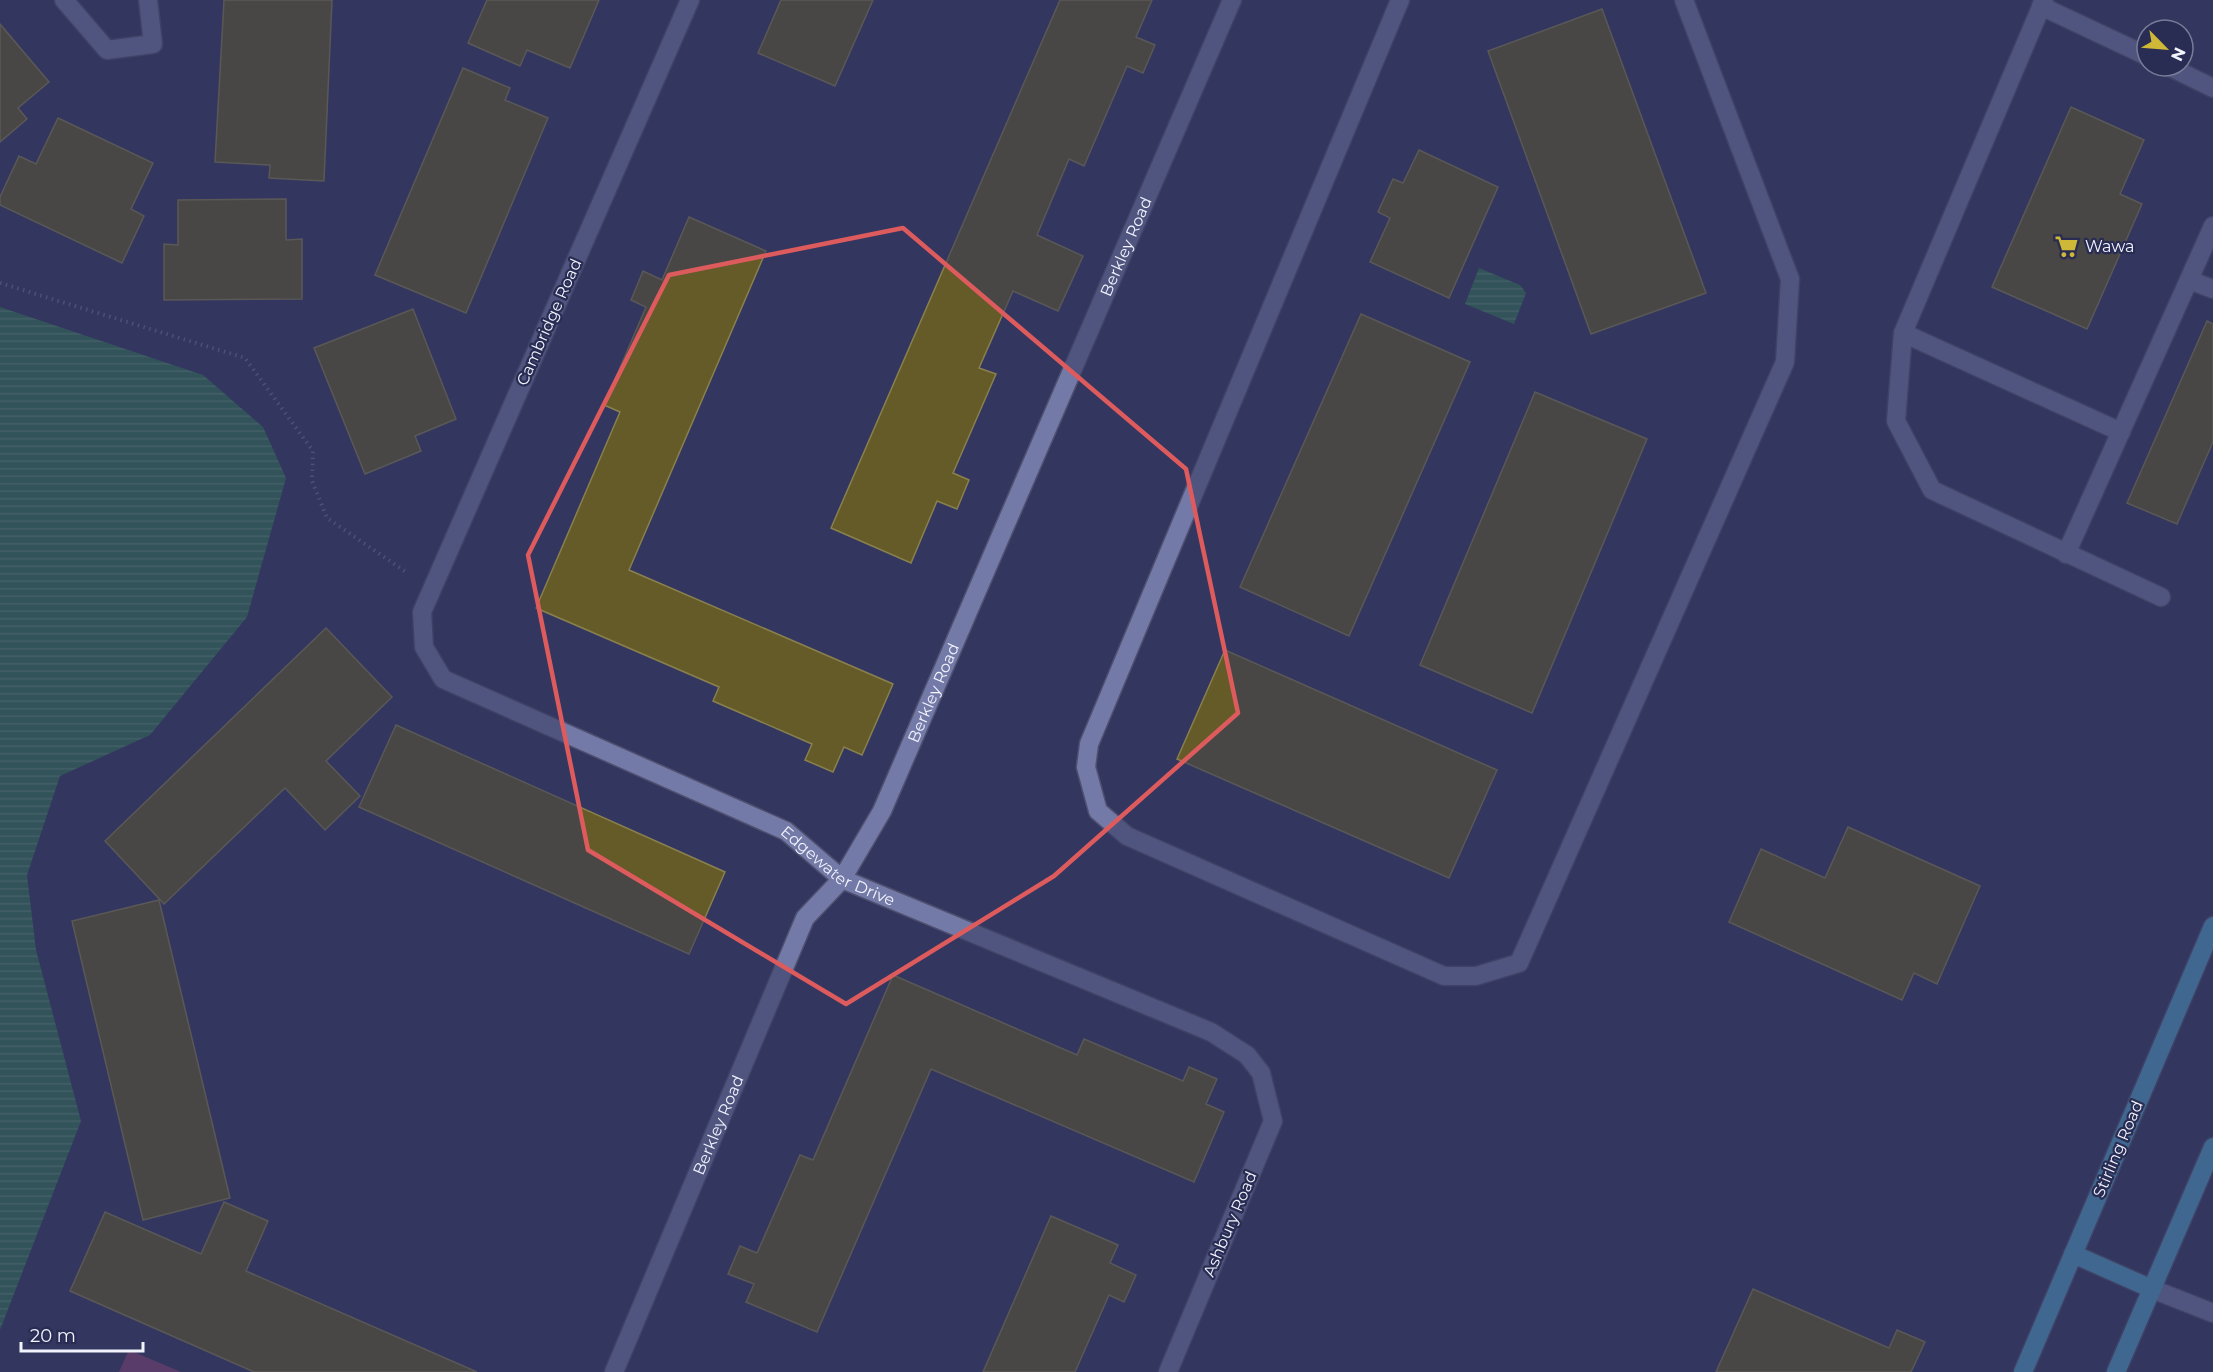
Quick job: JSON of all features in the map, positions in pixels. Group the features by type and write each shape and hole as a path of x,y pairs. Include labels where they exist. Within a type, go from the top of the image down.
{"main road":[{"name":"Stirling Road","path":"2023,1372 2213,926"},
{"path":"2116,1372 2213,1147"},
{"path":"2073,1254 2152,1289"}],"street":[{"path":"64,0 106,50 153,44 148,0"},
{"name":"Cambridge Road","path":"424,647 422,612 690,0"},
{"name":"Berkley Road","path":"614,1372 805,918 842,879 882,811 1232,0"},
{"path":"1400,0 1089,744 1086,767 1098,811 1127,836 1444,976 1476,976 1519,963 1785,362 1790,279 1684,0"},
{"path":"2135,50 2042,3 1903,333 1896,421 1932,490 2161,597"},
{"path":"2193,78 2213,88"},
{"path":"2066,554 2213,226"},
{"path":"2189,280 2213,289"},
{"path":"1903,333 2121,432"},
{"name":"Edgewater Drive","path":"424,647 443,679 786,831 842,879 1211,1032 1247,1055 1261,1073"},
{"name":"Ashbury Road","path":"1168,1372 1273,1121 1261,1073"},
{"path":"2152,1289 2213,1313"}],"path":[{"path":"0,283 245,358 313,451 312,481 327,518 432,589"}],"highlighted area":[{"path":"903,228 1186,469 1238,713 1054,876 846,1004 588,850 528,555 669,275"}],"shaded area":[{"path":"1479,268 1520,285 1526,293 1514,324 1465,304"},
{"path":"0,307 203,375 263,427 286,478 247,617 150,735 60,776 27,875 36,950 81,1121 0,1330"},
{"path":"129,1350 181,1372 119,1372"}],"building":[{"path":"224,0 332,0 324,181 269,178 270,165 215,162"},
{"path":"487,0 599,0 570,68 527,50 520,66 468,43"},
{"path":"781,0 873,0 835,86 758,53"},
{"path":"1060,0 1152,0 1136,37 1155,45 1143,73 1127,66 1084,166 1069,159 1037,235 1083,256 1058,311 1013,291 979,368 996,374 953,473 969,480 957,509 937,501 911,563 831,528"},
{"path":"1602,9 1706,293 1591,334 1488,51"},
{"path":"0,24 49,82 18,108 27,119 0,142"},
{"path":"463,68 510,88 505,100 548,118 466,313 375,275"},
{"name":"Wawa","path":"2071,107 2144,140 2120,194 2142,204 2087,329 1992,287"},
{"path":"58,118 153,163 131,209 144,216 122,263 0,205 0,197 19,156 36,164"},
{"path":"1419,150 1498,187 1449,298 1370,262 1390,218 1378,212 1393,179 1403,183"},
{"path":"286,199 286,240 302,239 302,299 164,300 164,244 178,245 178,200"},
{"path":"689,217 766,251 629,570 893,684 862,755 844,747 833,772 805,760 812,744 713,701 719,687 536,608 620,412 604,405 646,307 631,300 643,271 662,280"},
{"path":"413,309 456,419 415,436 421,451 365,474 314,348"},
{"path":"1361,314 1470,362 1349,636 1240,587"},
{"path":"2207,321 2213,324 2213,442 2177,524 2127,503"},
{"path":"1535,392 1647,439 1532,713 1420,665"},
{"path":"326,628 392,697 326,761 360,796 325,830 285,788 164,904 105,841"},
{"path":"1225,650 1497,770 1449,878 1177,759"},
{"path":"396,725 725,872 689,954 359,807"},
{"path":"1848,827 1980,886 1937,984 1914,973 1902,1000 1729,922 1761,849 1825,878"},
{"path":"159,900 230,1198 143,1220 72,921"},
{"path":"893,975 1077,1055 1084,1039 1183,1081 1189,1067 1217,1079 1206,1104 1224,1112 1194,1182 931,1069 817,1332 746,1302 754,1284 728,1274 740,1246 757,1253 800,1155 813,1160"},
{"path":"224,1202 268,1221 246,1271 477,1372 254,1372 70,1291 105,1212 201,1254"},
{"path":"1051,1216 1118,1245 1110,1263 1136,1275 1124,1302 1109,1295 1075,1372 983,1372"},
{"path":"1753,1289 1889,1348 1897,1330 1925,1342 1911,1372 1716,1372"}],"place":[{"name":"Wawa","path":"2067,246"}]}
